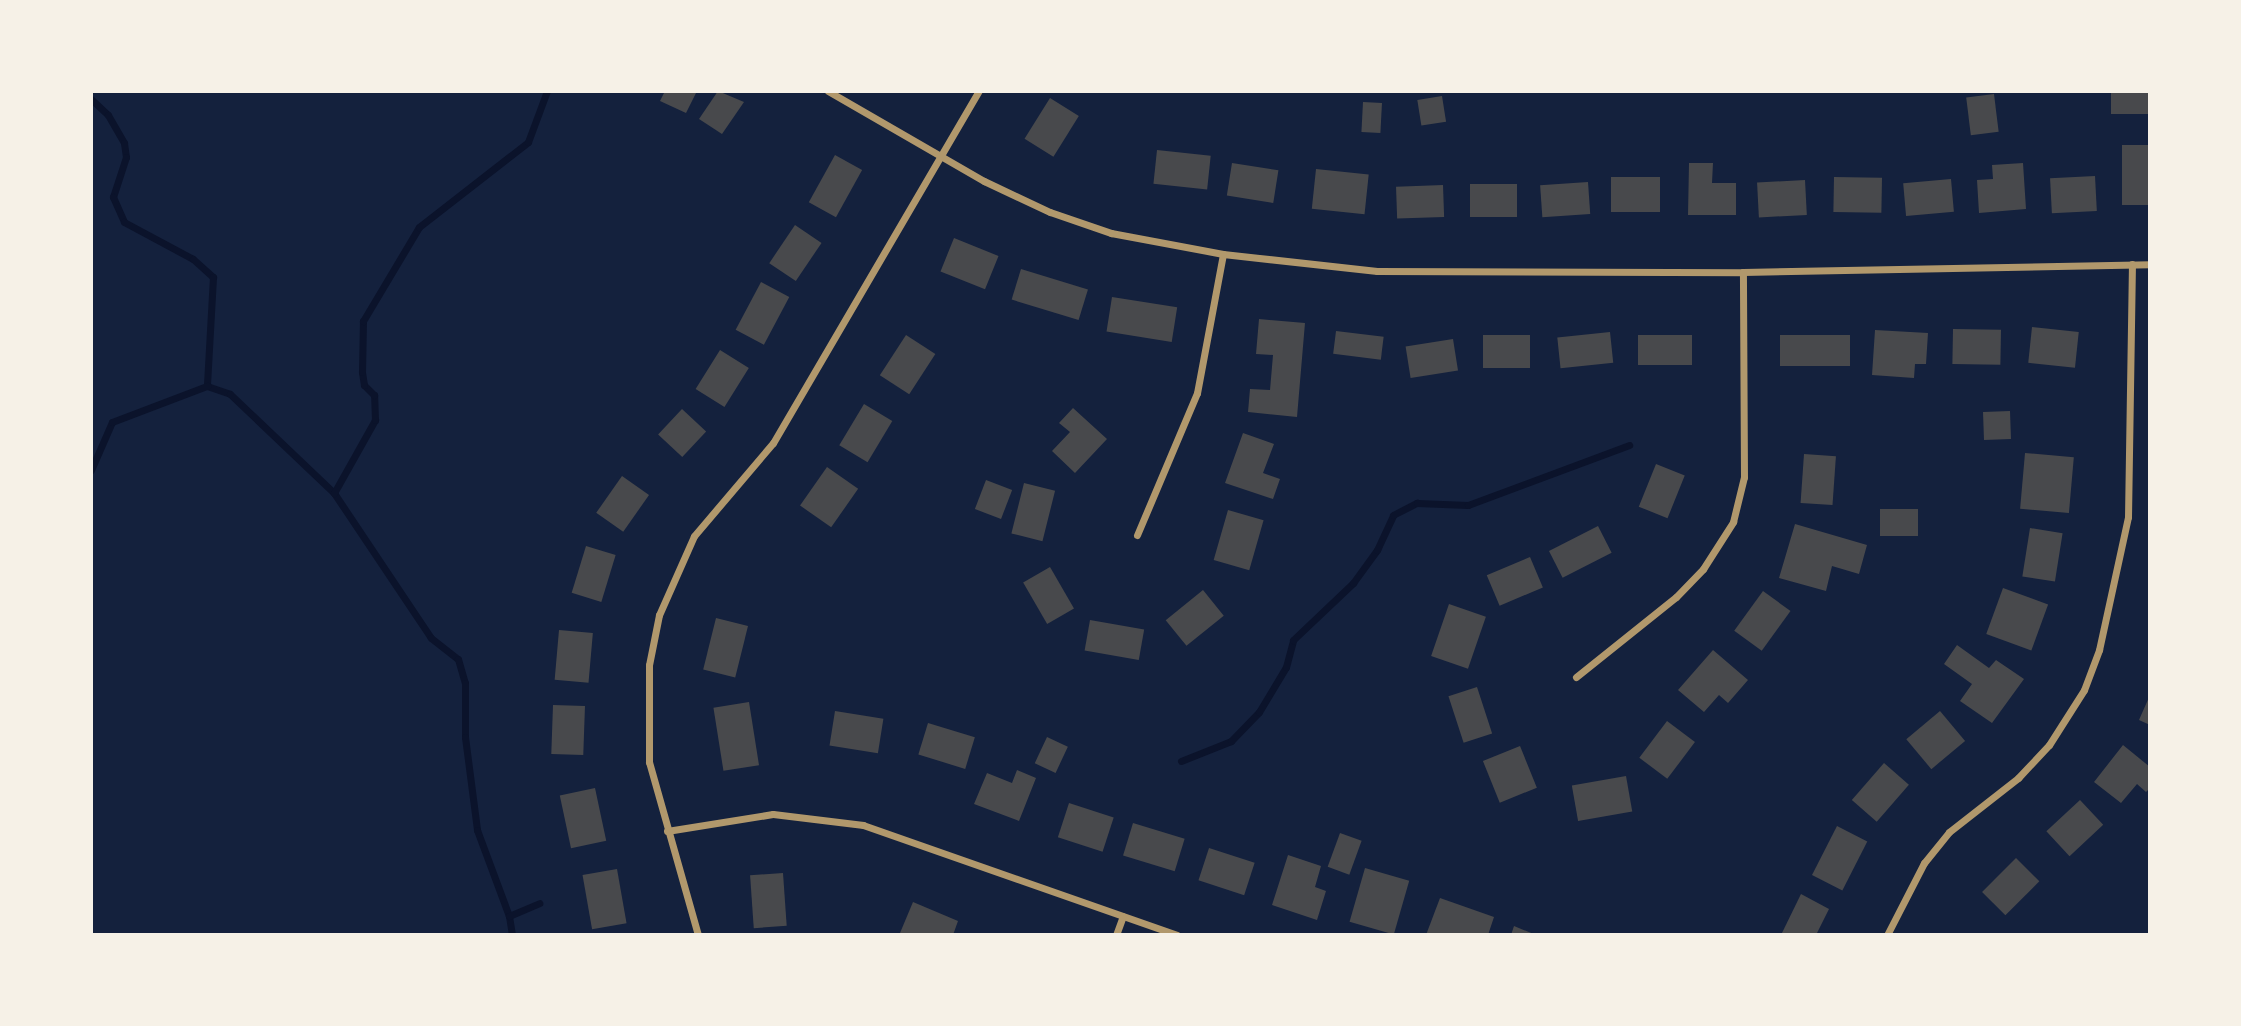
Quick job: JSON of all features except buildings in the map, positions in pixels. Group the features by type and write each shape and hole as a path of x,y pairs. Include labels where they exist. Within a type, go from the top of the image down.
{"street":[{"path":"828,91 941,156 1050,212 1111,233 1223,254 1377,271 1743,272 2150,264"},
{"path":"698,935 653,786 646,714 652,653 674,574 694,537 773,443 979,91"},
{"path":"1137,534 1197,393 1223,254"},
{"path":"1887,935 1924,863 1950,832 2018,778 2064,725 2099,650 2128,517 2132,264"},
{"path":"1576,677 1675,597 1703,569 1732,523 1744,477 1743,272"},
{"path":"667,831 773,814 823,817 863,825 1177,935"},
{"path":"1116,935 1123,916"}],"waterway":[{"path":"334,493 375,420 374,395 364,385 362,372 363,321 419,227 528,142 547,91"},
{"path":"91,99 108,115 124,143 126,157 113,197 124,222 193,259 213,277 207,386"},
{"path":"207,386 230,394 334,493 431,638 458,659 465,683 465,737 477,830 509,916 512,935"},
{"path":"91,470 112,422 207,386"},
{"path":"1181,761 1231,741 1259,712 1286,667 1293,640 1353,583 1377,550 1393,515 1417,503 1468,505 1629,445"},
{"path":"509,916 539,903"}]}
